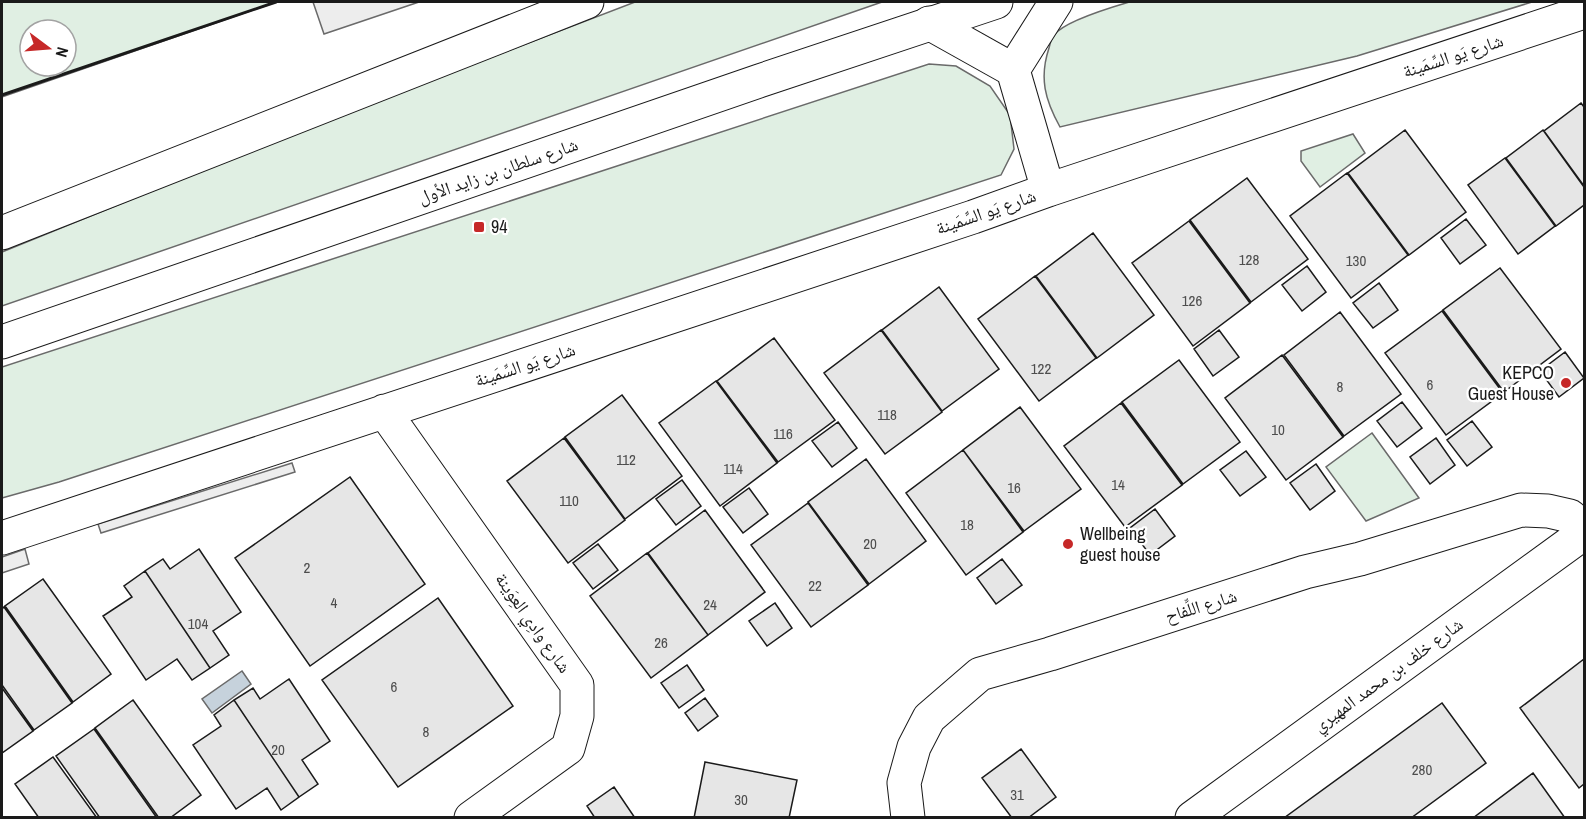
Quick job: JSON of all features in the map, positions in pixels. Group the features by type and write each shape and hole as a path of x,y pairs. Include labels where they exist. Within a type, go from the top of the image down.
{"street":[{"path":"2,233 587,2"},
{"name":"شارع سلطان بن زايد الأول","path":"2,342 996,2"},
{"path":"930,24 1013,70 1056,2"},
{"name":"شارع يَو السِّمَينة","path":"2,538 962,221 1048,190 1584,12"},
{"name":"شارع يَو السِّمَينة","path":"1013,70 1048,190"},
{"name":"شارع وادِي العِوَينة","path":"384,411 577,685 577,716 568,748 471,818"},
{"name":"شارع اللِّفاح","path":"908,818 904,783 914,747 929,718 980,674 1050,654 1305,572 1360,559 1521,510 1548,511 1570,516 1584,531"},
{"name":"شارع خلف بن محمد المهيري","path":"1192,818 1584,531"}],"green space":[{"path":"2,2 276,2 78,71 78,18 18,18 18,78 57,78 2,97"},
{"path":"635,2 882,2 2,306 2,252 322,122"},
{"path":"1129,2 1532,2 1357,56 1060,127 1047,98 1044,79 1046,59 1053,36 1059,30 1078,20"},
{"path":"929,64 956,66 990,86 1010,115 1014,149 1001,175 59,482 2,498 2,367"},
{"path":"1353,134 1365,153 1320,187 1301,161 1301,151"},
{"path":"1372,433 1419,498 1366,521 1326,467"}],"shaded area":[{"path":"313,2 419,2 324,34"},
{"path":"292,463 295,472 101,533 98,524"},
{"path":"25,549 29,564 2,573 2,557"},
{"path":"242,671 251,684 212,713 202,699"}],"building":[{"path":"1581,103 1584,107 1584,186 1544,131"},
{"path":"1405,130 1466,212 1409,255 1348,173"},
{"path":"1543,130 1584,187 1584,205 1556,226 1506,158"},
{"path":"1505,158 1555,226 1518,254 1468,185"},
{"path":"1347,173 1408,255 1351,298 1290,216"},
{"path":"1247,178 1308,259 1251,302 1190,220"},
{"path":"1466,219 1486,245 1460,264 1441,238"},
{"path":"1189,221 1250,303 1193,346 1132,263"},
{"path":"1093,233 1154,315 1097,358 1036,276"},
{"path":"1307,266 1326,292 1302,311 1282,285"},
{"path":"1500,268 1561,349 1504,392 1443,310"},
{"path":"1035,276 1096,358 1039,401 978,319"},
{"path":"1379,283 1398,310 1373,328 1353,303"},
{"path":"939,287 999,369 942,411 882,330"},
{"path":"1442,311 1503,393 1446,435 1385,353"},
{"path":"1340,312 1401,394 1344,436 1284,355"},
{"path":"881,330 942,412 885,454 824,373"},
{"path":"1219,330 1239,357 1213,376 1194,349"},
{"path":"774,338 835,420 778,462 717,381"},
{"path":"1565,352 1584,378 1559,397 1540,371"},
{"path":"1282,355 1343,437 1286,480 1225,398"},
{"path":"1179,360 1240,442 1183,484 1122,402"},
{"path":"716,381 777,463 720,506 659,423"},
{"path":"622,395 682,476 625,519 565,437"},
{"path":"1402,402 1422,428 1397,447 1377,421"},
{"path":"1121,403 1182,485 1125,527 1064,446"},
{"path":"1020,407 1081,489 1024,531 963,450"},
{"path":"1472,421 1492,447 1467,466 1447,440"},
{"path":"838,422 857,448 832,467 812,441"},
{"path":"564,438 625,520 568,563 507,481"},
{"path":"1436,438 1455,465 1430,484 1410,457"},
{"path":"963,450 1023,532 966,575 906,493"},
{"path":"1246,451 1266,477 1240,496 1220,470"},
{"path":"866,459 926,541 869,584 808,502"},
{"path":"1316,464 1335,491 1310,510 1290,483"},
{"path":"350,477 425,584 310,666 235,558"},
{"path":"682,480 701,506 676,525 656,499"},
{"path":"749,488 768,514 743,533 723,507"},
{"path":"808,503 868,585 811,627 751,545"},
{"path":"1155,509 1175,536 1150,555 1130,528"},
{"path":"705,510 765,592 708,635 648,553"},
{"path":"598,544 618,570 593,589 573,563"},
{"path":"199,549 241,612 213,631 229,655 210,668 145,571 163,559 170,569"},
{"path":"647,553 708,635 651,678 590,596"},
{"path":"1002,559 1022,585 996,604 977,578"},
{"path":"145,571 210,668 192,680 177,659 146,680 103,616 132,597 124,586"},
{"path":"43,579 111,674 73,702 5,606"},
{"path":"438,598 513,706 398,787 322,680"},
{"path":"775,603 792,628 767,646 749,621"},
{"path":"4,607 72,703 34,730 2,685 2,609"},
{"path":"1584,659 1584,784 1579,788 1520,708"},
{"path":"687,665 704,690 679,708 661,683"},
{"path":"289,679 330,741 302,760 318,784 299,797 234,700 253,688 260,699"},
{"path":"2,688 33,731 2,753"},
{"path":"705,698 718,716 698,731 685,713"},
{"path":"133,700 201,795 170,818 159,818 95,728"},
{"path":"234,700 299,797 281,810 267,788 236,809 193,745 221,726 214,715"},
{"path":"1442,703 1486,763 1411,818 1284,818"},
{"path":"94,729 157,818 100,818 56,756"},
{"path":"1021,749 1056,797 1028,818 1012,818 982,778"},
{"path":"53,757 97,818 39,818 15,784"},
{"path":"705,762 797,780 789,818 694,818"},
{"path":"1533,773 1565,818 1473,818"},
{"path":"614,787 635,818 595,818 587,806"}],"wall":[{"path":"2,95 276,2"}],"place":[{"name":"94","path":"479,227"},
{"name":"KEPCO Guest House","path":"1566,383"},
{"name":"Wellbeing guest house","path":"1068,544"}]}
